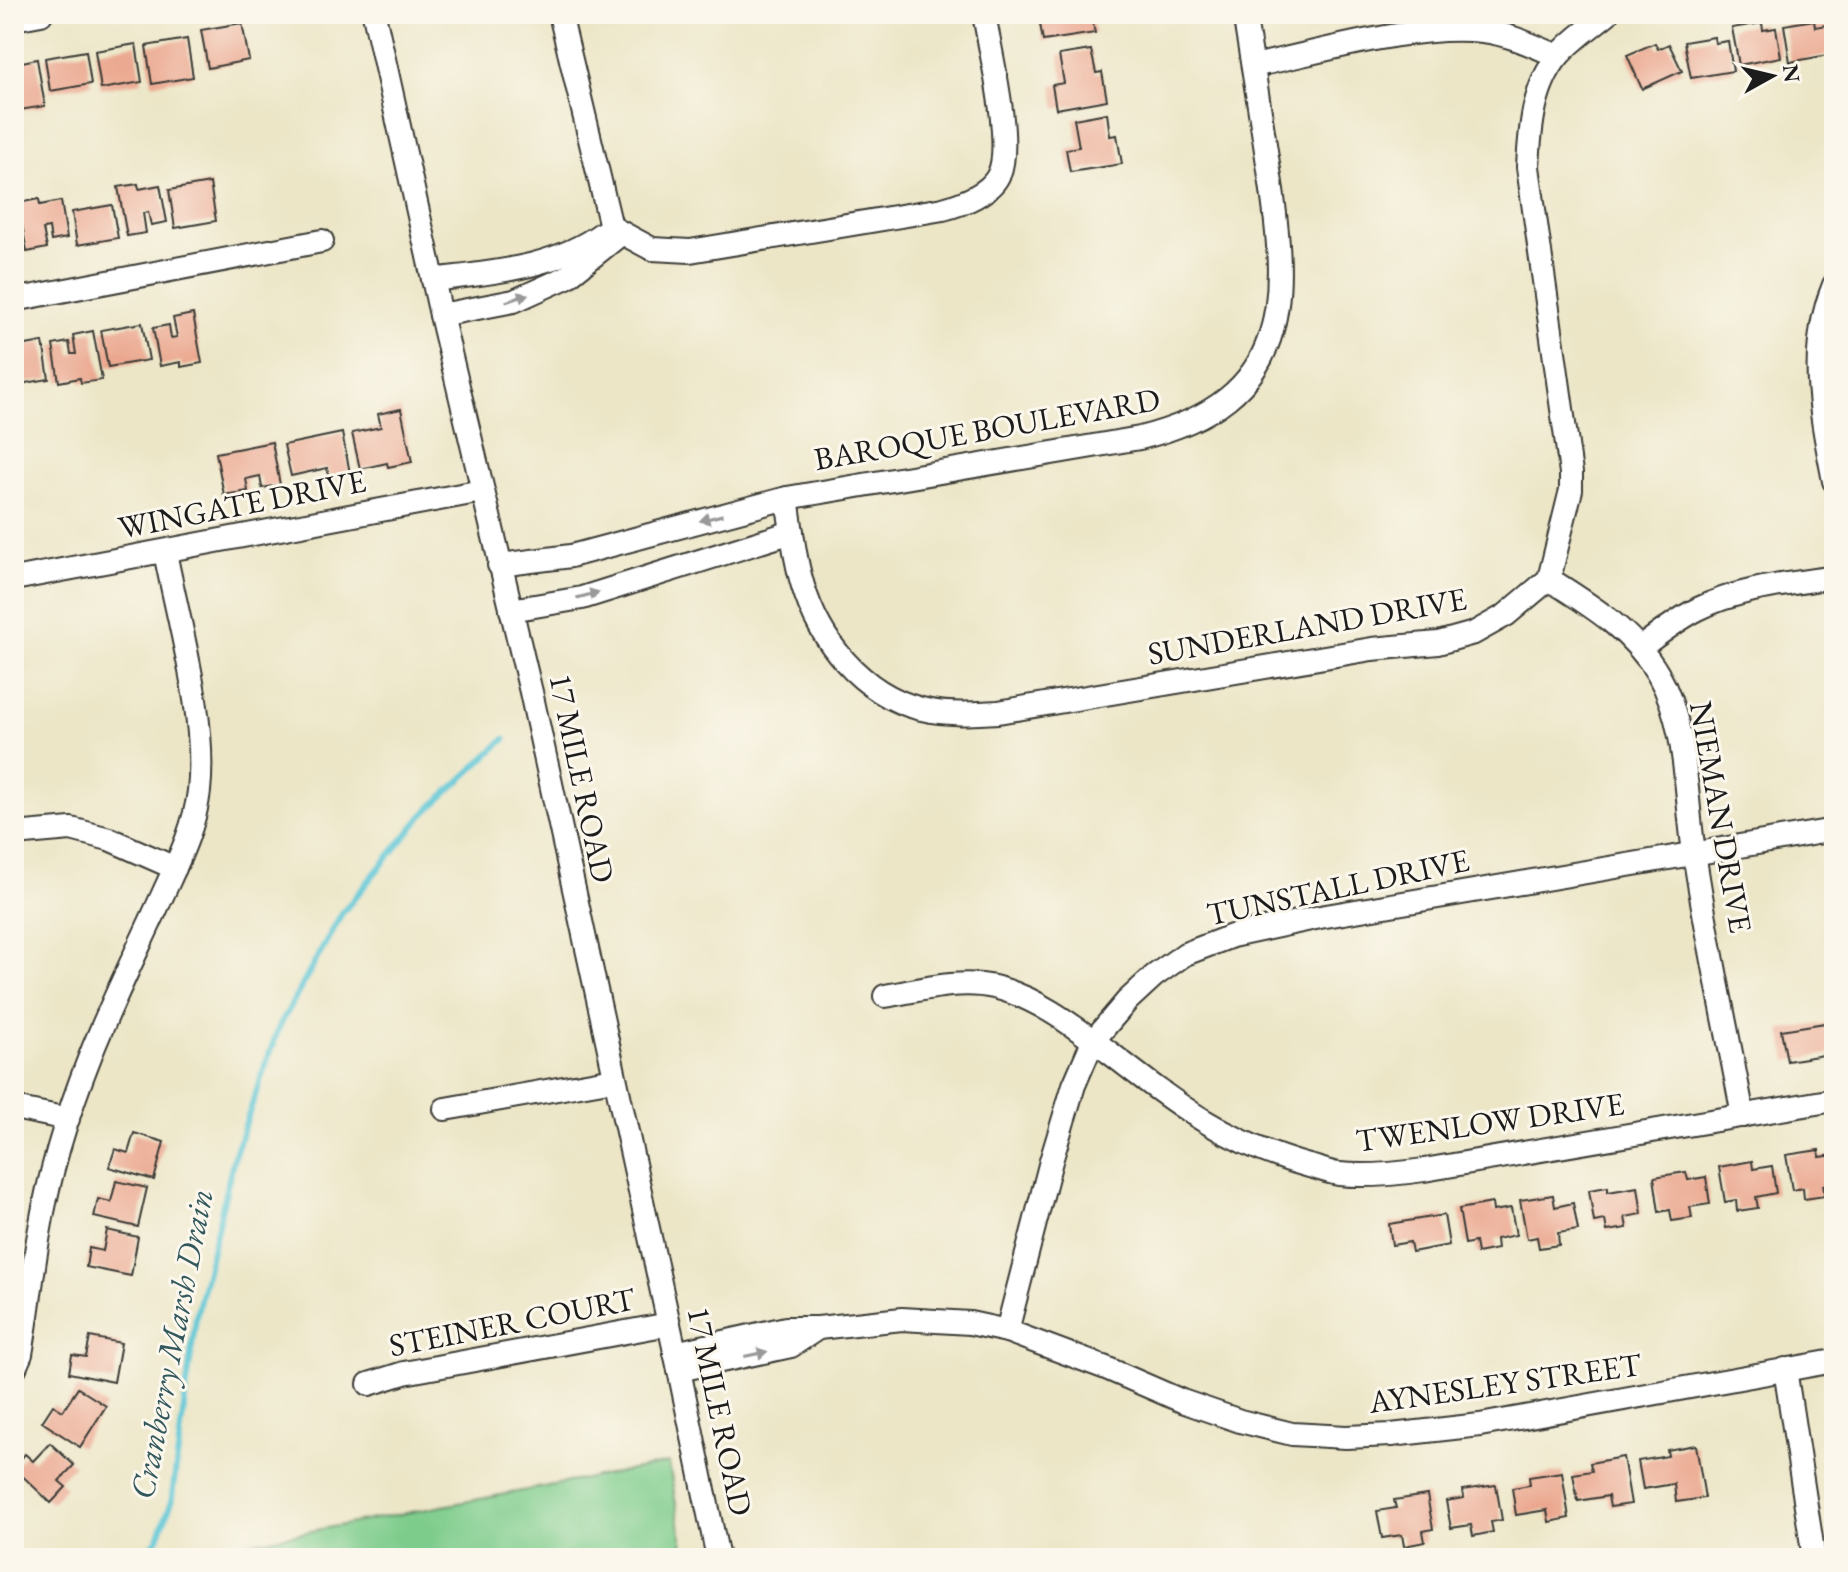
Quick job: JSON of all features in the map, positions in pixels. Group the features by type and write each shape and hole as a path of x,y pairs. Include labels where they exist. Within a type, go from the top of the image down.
{"street":[{"path":"14,19 41,14"},
{"name":"17 MILE ROAD","path":"374,14 511,610 718,1558"},
{"path":"560,14 617,230 652,249 690,251 955,206 984,190 999,176 1003,160 1003,133 984,14"},
{"name":"BAROQUE BOULEVARD","path":"499,565 571,556 787,498 1171,431 1200,417 1231,395 1254,369 1266,348 1273,332 1279,297 1279,234 1244,14"},
{"path":"1549,579 1571,490 1571,473 1528,167 1530,126 1540,90 1558,56 1607,14"},
{"path":"1253,66 1406,34 1452,29 1507,36 1558,56"},
{"path":"433,280 545,263 617,230"},
{"path":"441,315 514,301 570,276 617,230"},
{"path":"14,300 322,241"},
{"path":"1834,285 1825,305 1818,339 1824,428 1834,481"},
{"name":"WINGATE DRIVE","path":"14,579 482,491"},
{"name":"SUNDERLAND DRIVE","path":"787,498 805,593 829,643 864,679 899,700 928,711 964,714 998,712 1372,649 1438,643 1494,624 1549,579"},
{"path":"511,610 582,598 792,532"},
{"path":"14,1370 21,1354 39,1233 53,1167 68,1119 90,1056 175,868 194,818 201,764 199,726 165,552"},
{"path":"1640,648 1681,619 1716,601 1757,589 1834,577"},
{"name":"NIEMAN DRIVE","path":"1549,579 1610,620 1640,648 1658,675 1677,722 1694,854 1743,1116"},
{"path":"14,834 71,829 109,839 175,868"},
{"name":"TUNSTALL DRIVE","path":"1007,1331 1051,1161 1074,1085 1093,1041 1127,1001 1154,976 1185,954 1232,936 1320,917 1834,830"},
{"name":"TWENLOW DRIVE","path":"885,996 945,986 990,986 1019,994 1093,1041 1190,1114 1221,1132 1286,1161 1334,1174 1424,1170 1834,1100"},
{"path":"445,1109 614,1079"},
{"path":"14,1108 68,1119"},
{"name":"AYNESLEY STREET","path":"677,1361 786,1328 818,1328 902,1319 970,1323 1007,1331 1240,1421 1292,1434 1346,1437 1480,1425 1834,1361"},
{"name":"STEINER COURT","path":"369,1384 404,1373 669,1324"},
{"path":"1785,1369 1814,1558"}],"green space":[{"path":"669,1463 685,1558 169,1558"}],"building":[{"path":"1051,14 1091,14 1095,33 1043,41 1039,18"},
{"path":"1814,20 1815,27 1827,25 1833,54 1790,62 1784,25"},
{"path":"242,23 249,60 208,68 201,30"},
{"path":"1762,23 1763,30 1776,28 1781,57 1739,65 1732,28"},
{"path":"1714,37 1715,43 1728,41 1733,71 1691,78 1684,42"},
{"path":"187,39 193,77 152,84 146,46"},
{"path":"1655,43 1658,49 1669,44 1682,71 1642,89 1627,55"},
{"path":"136,44 142,82 101,89 95,51"},
{"path":"1091,50 1096,73 1102,72 1107,100 1056,109 1052,85 1064,83 1059,55"},
{"path":"86,51 91,84 50,91 45,58"},
{"path":"37,59 45,106 14,109 14,83 21,82 17,63"},
{"path":"1107,113 1110,136 1117,135 1122,164 1070,172 1066,149 1079,147 1074,119"},
{"path":"210,183 216,221 175,228 169,190"},
{"path":"138,184 139,189 160,185 167,222 151,225 148,212 143,213 146,233 127,236 118,187"},
{"path":"39,199 40,205 61,201 67,238 51,241 49,228 43,229 47,248 27,252 18,203"},
{"path":"112,205 118,238 77,245 72,212"},
{"path":"14,228 20,257 14,258"},
{"path":"193,314 202,363 181,367 181,362 160,366 153,328 169,325 171,338 177,337 173,318"},
{"path":"142,323 149,360 108,367 101,330"},
{"path":"93,331 102,380 81,383 80,378 59,382 53,345 69,342 71,354 76,354 73,335"},
{"path":"43,342 49,379 14,385 14,347"},
{"path":"401,409 412,462 360,469 352,433 381,427 378,414"},
{"path":"342,433 350,473 329,477 327,468 291,476 284,445"},
{"path":"272,442 280,485 262,488 260,476 246,479 248,491 224,495 216,453"},
{"path":"1825,1023 1830,1054 1787,1061 1781,1030"},
{"path":"134,1133 164,1142 154,1180 109,1167 115,1149 128,1153"},
{"path":"1819,1150 1820,1157 1834,1155 1834,1183 1823,1185 1825,1196 1804,1199 1803,1188 1792,1190 1786,1155"},
{"path":"1752,1161 1753,1169 1772,1166 1776,1193 1756,1197 1758,1208 1737,1211 1736,1200 1725,1202 1719,1167"},
{"path":"1686,1172 1688,1180 1706,1177 1710,1204 1690,1207 1692,1218 1672,1221 1670,1210 1659,1212 1654,1177"},
{"path":"116,1181 147,1188 138,1227 94,1217 98,1199 111,1202"},
{"path":"1608,1187 1608,1192 1638,1187 1642,1214 1625,1217 1627,1228 1607,1231 1605,1220 1594,1222 1589,1190"},
{"path":"1553,1195 1555,1207 1573,1203 1578,1230 1558,1233 1559,1245 1539,1248 1537,1237 1527,1239 1520,1200"},
{"path":"1492,1203 1493,1211 1511,1208 1516,1235 1496,1239 1497,1249 1477,1253 1475,1242 1465,1244 1459,1209"},
{"path":"1444,1215 1449,1245 1412,1252 1410,1242 1392,1245 1389,1224"},
{"path":"107,1230 138,1237 131,1276 86,1267 89,1248 103,1251"},
{"path":"90,1337 121,1343 114,1382 69,1373 72,1355 86,1357"},
{"path":"78,1388 106,1406 80,1447 42,1422 53,1405 63,1411"},
{"path":"50,1443 74,1465 59,1481 66,1487 51,1503 14,1468 25,1454 33,1461"},
{"path":"1696,1445 1705,1498 1676,1502 1674,1484 1643,1489 1638,1461 1668,1456 1667,1450"},
{"path":"1623,1457 1631,1504 1610,1507 1608,1496 1578,1501 1573,1474 1592,1471 1590,1463"},
{"path":"1562,1472 1569,1518 1549,1522 1547,1510 1516,1515 1512,1488 1530,1485 1529,1477"},
{"path":"1496,1485 1502,1520 1491,1522 1493,1532 1473,1536 1471,1525 1451,1528 1446,1501 1464,1498 1463,1490"},
{"path":"1427,1495 1433,1529 1423,1531 1425,1542 1404,1546 1402,1535 1382,1538 1377,1511 1396,1508 1394,1500"}],"waterway":[{"name":"Cranberry Marsh Drain","path":"139,1558 157,1540 171,1504 196,1317 234,1157 278,1029 342,913 423,815 505,739"}]}
